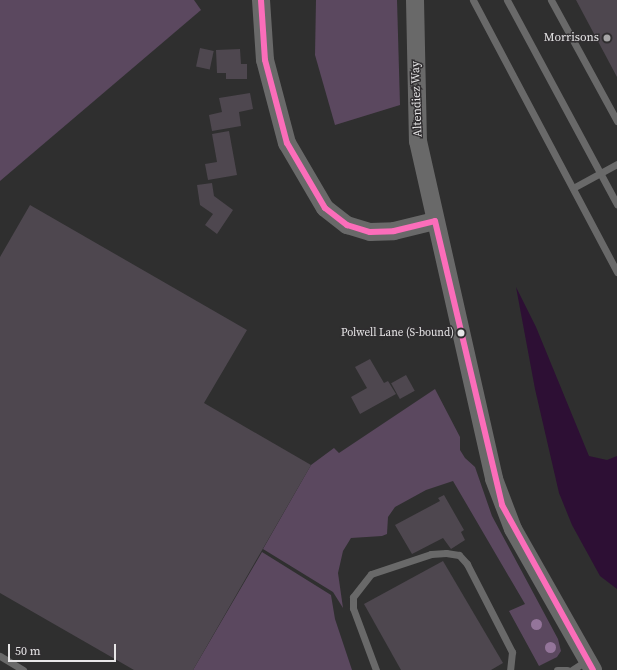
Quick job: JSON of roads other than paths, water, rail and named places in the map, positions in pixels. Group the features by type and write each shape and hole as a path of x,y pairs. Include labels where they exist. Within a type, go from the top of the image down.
{"street":[{"path":"261,0 265,60 287,143 325,208 347,225 376,232 435,221"},
{"name":"Altendiez Way","path":"415,0 416,118 423,168 502,505 512,529 584,667"}],"lane":[{"path":"473,0 617,272"},
{"path":"506,0 617,204"},
{"path":"551,0 617,121"},
{"path":"573,188 617,164"},
{"path":"376,670 353,608 353,597 371,574 431,554 446,553 459,554 467,564 512,652 510,670"},
{"path":"0,656 23,670"},
{"path":"556,670 567,670"}],"place":[{"name":"Morrisons","path":"607,38"},
{"name":"Polwell Lane (S-bound)","path":"461,333"}]}
